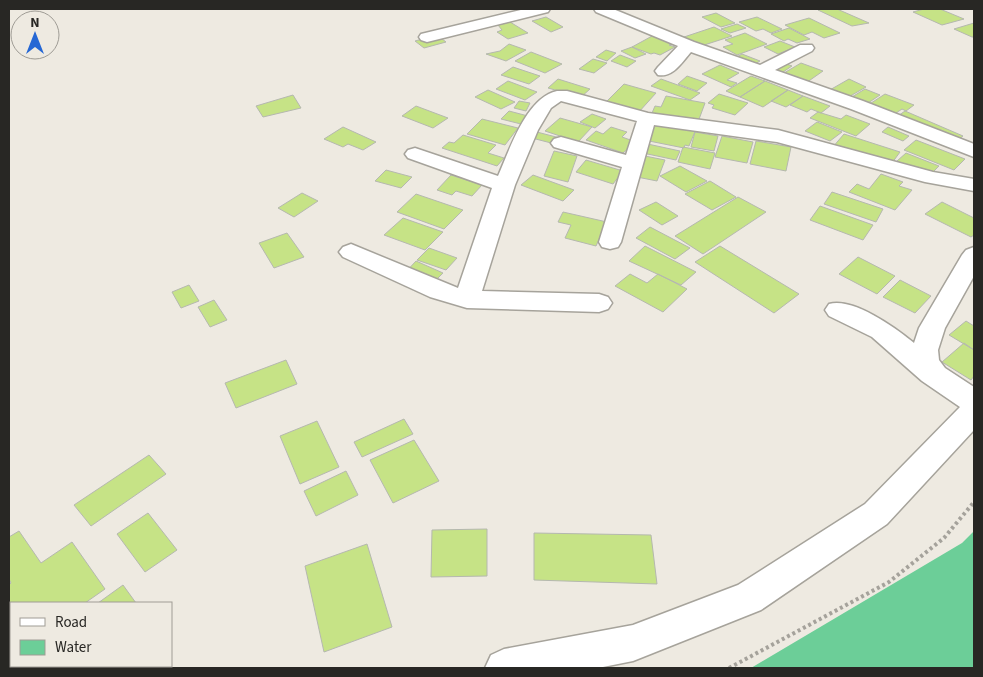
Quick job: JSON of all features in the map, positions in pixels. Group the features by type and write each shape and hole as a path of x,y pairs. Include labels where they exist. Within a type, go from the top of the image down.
{"street":[{"path":"427,37 543,9"},
{"path":"601,9 688,44 858,105 974,151"},
{"path":"664,72 688,44"},
{"path":"762,71 806,48"},
{"path":"468,299 504,185 528,130 544,104 557,96 567,96 648,118 778,136 932,178 974,185"},
{"path":"610,242 648,118"},
{"path":"561,143 634,164"},
{"path":"415,154 504,185"},
{"path":"351,252 431,288 468,299 599,303"},
{"path":"932,374 926,359 925,348 930,341 932,328 974,255"},
{"path":"838,310 881,330 932,374 974,401"},
{"path":"504,668 633,643 749,598 876,514 974,411"}],"path":[{"path":"730,668 889,582 944,538 974,502"}],"water":[{"path":"974,531 974,668 751,668 962,543"}],"building":[{"path":"837,9 869,23 852,26 818,10"},
{"path":"924,9 940,9 964,19 942,25 913,12"},
{"path":"716,13 735,23 721,27 702,17"},
{"path":"546,17 563,27 551,32 532,21"},
{"path":"757,17 782,29 771,33 763,29 756,31 739,22"},
{"path":"809,18 840,33 824,38 812,32 804,35 785,25"},
{"path":"510,22 528,33 508,39 497,32 502,30 498,25"},
{"path":"974,23 974,37 954,29"},
{"path":"737,24 746,28 730,33 721,29"},
{"path":"714,27 732,36 698,47 681,38"},
{"path":"789,28 810,39 797,43 788,39 784,41 771,34"},
{"path":"745,33 767,44 737,55 723,47 733,44 725,40"},
{"path":"437,35 446,42 424,48 415,41"},
{"path":"654,35 674,43 669,45 675,47 660,55 651,54 632,47"},
{"path":"780,41 795,47 778,54 764,47"},
{"path":"509,44 526,50 506,61 486,54 500,51"},
{"path":"632,47 646,54 635,58 621,51"},
{"path":"606,50 616,53 607,61 596,57"},
{"path":"531,52 562,64 545,73 515,61"},
{"path":"742,54 760,61 751,66 733,59"},
{"path":"620,55 636,61 627,67 611,61"},
{"path":"593,59 607,63 594,73 579,69"},
{"path":"781,62 792,66 777,76 765,72"},
{"path":"801,63 823,71 803,85 784,73"},
{"path":"720,65 739,73 727,80 737,83 731,87 702,74"},
{"path":"513,67 540,76 529,84 501,75"},
{"path":"687,76 707,83 697,91 678,84"},
{"path":"751,76 765,81 740,97 726,91"},
{"path":"558,79 590,89 581,97 548,88"},
{"path":"661,79 700,93 690,100 651,86"},
{"path":"849,79 866,87 845,99 828,91"},
{"path":"508,81 537,92 525,100 496,89"},
{"path":"765,81 788,90 763,107 740,97"},
{"path":"624,84 656,93 638,113 604,104"},
{"path":"865,89 880,95 862,107 847,100"},
{"path":"488,90 515,102 501,109 475,97"},
{"path":"788,90 803,96 786,107 771,101"},
{"path":"719,94 748,103 735,115 712,108 714,105 708,103"},
{"path":"885,94 914,105 906,111 902,109 890,117 865,107"},
{"path":"293,95 301,108 263,117 256,106"},
{"path":"666,96 705,103 698,122 652,113 655,106 661,107"},
{"path":"803,96 830,106 821,113 811,109 807,112 790,105"},
{"path":"519,101 530,103 526,111 514,108"},
{"path":"416,106 448,118 433,128 402,116"},
{"path":"509,111 528,116 521,124 501,119"},
{"path":"905,111 963,136 954,143 895,118"},
{"path":"818,112 841,119 846,115 870,124 856,136 810,118"},
{"path":"592,114 606,119 595,128 580,122"},
{"path":"560,118 592,127 578,142 545,131"},
{"path":"482,119 518,128 505,145 467,134"},
{"path":"652,120 696,129 689,146 685,145 684,148 644,140"},
{"path":"817,122 842,132 830,141 805,131"},
{"path":"343,127 376,142 363,150 348,144 343,147 324,139"},
{"path":"611,127 627,132 622,137 636,142 623,153 586,140 596,131 603,134"},
{"path":"888,127 909,136 903,141 882,132"},
{"path":"533,131 560,138 555,144 528,137"},
{"path":"695,132 718,136 714,151 691,147"},
{"path":"844,134 900,152 892,163 832,148"},
{"path":"463,135 496,145 488,153 504,158 497,166 442,148 449,142 454,143"},
{"path":"722,136 753,142 747,163 715,157"},
{"path":"916,140 965,159 954,170 904,150"},
{"path":"756,141 791,147 786,171 750,164"},
{"path":"643,143 680,151 676,160 638,152"},
{"path":"683,147 715,153 710,169 678,162"},
{"path":"554,151 577,156 568,182 544,176"},
{"path":"906,153 939,166 928,177 897,161"},
{"path":"640,155 665,160 657,181 632,176"},
{"path":"586,160 623,171 613,184 576,172"},
{"path":"680,166 707,181 686,192 660,176"},
{"path":"386,170 412,177 401,188 375,181"},
{"path":"881,174 903,182 899,186 912,190 895,210 849,192 857,184 869,189"},
{"path":"451,175 482,185 472,196 456,191 452,195 437,190"},
{"path":"533,175 574,190 563,201 521,185"},
{"path":"710,181 736,197 712,210 685,194"},
{"path":"832,192 883,209 876,222 824,204"},
{"path":"302,193 318,201 294,217 278,208"},
{"path":"416,194 463,210 444,229 397,212"},
{"path":"738,197 766,212 703,254 675,236"},
{"path":"656,202 678,216 662,225 639,210"},
{"path":"942,202 974,218 974,235 971,237 925,214"},
{"path":"820,206 873,225 863,240 810,220"},
{"path":"563,212 607,222 596,246 565,238 571,225 558,222"},
{"path":"403,218 443,232 425,250 384,235"},
{"path":"650,227 690,248 675,259 636,238"},
{"path":"287,233 304,257 274,268 259,243"},
{"path":"645,246 696,272 681,285 629,261"},
{"path":"720,246 799,294 774,313 695,262"},
{"path":"429,248 457,258 446,270 417,260"},
{"path":"858,257 895,276 877,294 839,274"},
{"path":"416,261 443,273 430,286 403,275"},
{"path":"630,274 647,283 658,274 687,289 663,312 615,286"},
{"path":"900,280 931,296 915,313 883,297"},
{"path":"189,285 199,301 181,308 172,292"},
{"path":"214,300 227,320 210,327 198,307"},
{"path":"966,321 974,326 974,350 949,335"},
{"path":"964,343 974,350 974,376 971,380 942,362"},
{"path":"286,360 297,384 236,408 225,383"},
{"path":"404,419 413,434 362,457 354,442"},
{"path":"317,421 339,467 300,484 280,436"},
{"path":"414,440 439,481 393,503 370,460"},
{"path":"149,455 166,474 91,526 74,505"},
{"path":"346,471 358,495 316,516 304,491"},
{"path":"148,513 177,550 145,572 117,534"},
{"path":"487,529 487,576 431,577 432,530"},
{"path":"19,531 41,563 72,542 105,589 86,602 10,602 9,659 9,585 11,583 9,579 9,537"},
{"path":"534,533 651,535 657,584 534,580"},
{"path":"367,544 392,627 324,652 305,566"},
{"path":"123,585 135,602 99,602"},
{"path":"63,667 102,667 101,668"}]}
